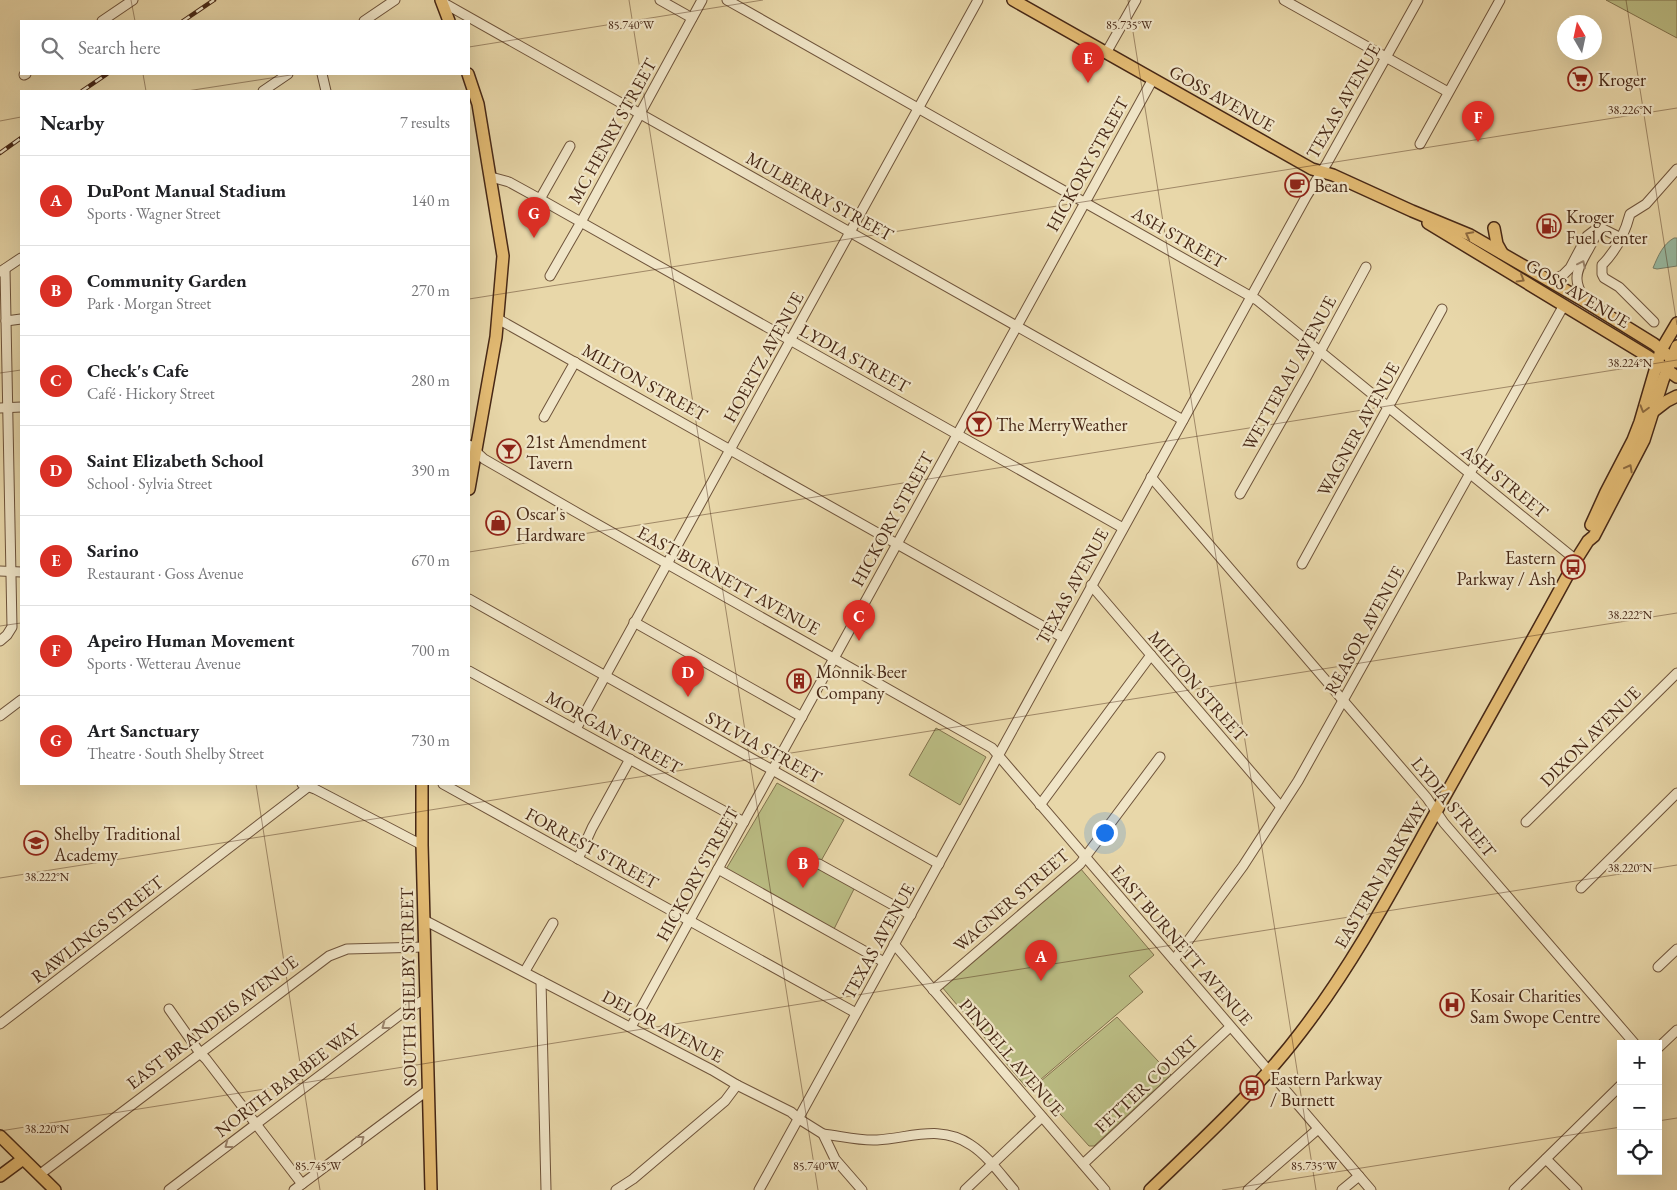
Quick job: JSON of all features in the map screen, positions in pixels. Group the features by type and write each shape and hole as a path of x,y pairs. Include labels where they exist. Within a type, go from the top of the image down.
{"main road":[{"name":"GOSS AVENUE","path":"1013,0 1312,169 1333,175 1420,215 1464,232 1586,302 1661,350 1672,363"},
{"path":"442,1 449,20"},
{"path":"468,75 478,104 503,256 498,319 472,448 470,475"},
{"name":"GOSS AVENUE","path":"1420,215 1429,224 1656,362 1672,363"},
{"path":"1494,228 1502,253"},
{"name":"EASTERN PARKWAY","path":"1588,540 1587,533 1640,422 1656,362 1677,323"},
{"name":"EASTERN PARKWAY","path":"1150,1190 1225,1118 1301,1033 1378,918 1576,560 1588,540 1594,536 1640,448 1677,346"},
{"path":"1672,363 1677,377"},
{"path":"1654,411 1677,396"},
{"name":"SOUTH SHELBY STREET","path":"422,785 424,947 431,1190"},
{"path":"0,1136 55,1190"},
{"path":"0,1176 23,1160"}],"street":[{"path":"103,20 133,0"},
{"path":"365,20 395,0"},
{"path":"660,0 692,18"},
{"name":"MC HENRY STREET","path":"550,276 702,0"},
{"name":"ASH STREET","path":"727,0 1262,304 1576,560"},
{"name":"HOERTZ AVENUE","path":"576,729 978,0"},
{"path":"1106,53 1136,0"},
{"path":"1284,0 1448,92"},
{"name":"TEXAS AVENUE","path":"759,1190 1062,637 1418,0"},
{"path":"1420,144 1500,0"},
{"name":"MULBERRY STREET","path":"442,1 1183,420"},
{"path":"264,90 286,75"},
{"path":"322,75 326,90"},
{"name":"HICKORY STREET","path":"631,1027 1153,79"},
{"path":"540,199 570,146"},
{"path":"1654,322 1619,287 1604,278 1602,266 1611,256 1626,229 1630,214 1646,204 1677,169"},
{"name":"LYDIA STREET","path":"491,177 509,182 540,199 1123,528"},
{"path":"1599,227 1620,238"},
{"path":"1550,281 1563,275 1570,268 1587,236 1599,227"},
{"path":"1586,302 1576,278 1599,227"},
{"path":"0,641 8,636 12,627 16,571 4,407 6,321 2,271 20,259"},
{"name":"WETTERAU AVENUE","path":"1240,494 1366,267"},
{"name":"REASOR AVENUE","path":"1174,960 1243,866 1298,781 1564,305"},
{"name":"WAGNER AVENUE","path":"1302,564 1442,309"},
{"path":"6,321 20,319"},
{"name":"MILTON STREET","path":"498,319 1062,637"},
{"path":"544,417 575,362"},
{"path":"4,407 20,407"},
{"name":"EAST BURNETT AVENUE","path":"472,448 492,464 992,748 1371,1190"},
{"name":"LYDIA STREET","path":"1151,478 1343,700 1437,811 1444,823 1632,1040"},
{"path":"0,571 16,571"},
{"name":"MILTON STREET","path":"1091,585 1281,807"},
{"name":"SYLVIA STREET","path":"470,600 939,864"},
{"path":"634,622 802,717"},
{"path":"1040,805 1151,655"},
{"name":"MORGAN STREET","path":"470,671 744,822"},
{"name":"DIXON AVENUE","path":"1526,822 1677,673"},
{"path":"0,716 20,701"},
{"name":"WAGNER STREET","path":"933,990 1072,870 1160,757"},
{"path":"578,859 592,828 630,759"},
{"path":"305,785 422,845"},
{"name":"RAWLINGS STREET","path":"0,1024 305,785"},
{"name":"FORREST STREET","path":"445,785 856,1013"},
{"path":"1581,888 1677,793"},
{"path":"819,864 911,915"},
{"path":"718,869 884,962"},
{"name":"DELOR AVENUE","path":"424,920 525,971 791,1112 823,1134"},
{"path":"525,971 553,924"},
{"name":"PINDELL AVENUE","path":"894,944 1105,1190"},
{"name":"EAST BRANDEIS AVENUE","path":"39,1175 328,956 347,949 424,947"},
{"path":"1658,967 1677,948"},
{"path":"541,980 546,1190"},
{"name":"NORTH BARBEE WAY","path":"169,1190 409,1008 426,999"},
{"path":"169,1009 256,1124 298,1187 428,1090"},
{"name":"FETTER COURT","path":"1083,1164 1230,1027"},
{"path":"1662,1044 1677,1030"},
{"path":"616,1190 633,1179 718,1107 737,1085"},
{"path":"1514,1190 1617,1089"},
{"path":"966,1190 1042,1117"},
{"path":"1248,1190 1318,1129"},
{"path":"823,1134 875,1140 926,1133 944,1134 971,1144 1014,1190"},
{"path":"823,1134 835,1159 862,1190"},
{"path":"1546,1159 1576,1190"},
{"path":"1342,1190 1359,1176"}],"shaded area":[{"path":"1606,0 1677,0 1677,38"},
{"path":"1674,238 1677,238 1677,266 1653,268 1664,247"},
{"path":"936,728 986,757 960,805 909,775"},
{"path":"777,783 844,820 817,868 855,887 833,931 725,871"},
{"path":"1080,868 1154,955 1129,976 1143,992 1033,1086 1031,1082 1026,1087 942,987"},
{"path":"1117,1017 1171,1075 1094,1146 1089,1146 1035,1086"}],"railway":[{"path":"184,20 214,0"},
{"path":"83,90 106,75"},
{"path":"0,153 20,139"}],"place":[{"name":"Kroger","path":"1580,79"},
{"name":"Sarino","path":"1088,83"},
{"name":"Apeiro Human Movement","path":"1478,142"},
{"name":"Bean","path":"1297,185"},
{"name":"Kroger Fuel Center","path":"1549,226"},
{"name":"Art Sanctuary","path":"534,238"},
{"name":"The MerryWeather","path":"979,424"},
{"name":"21st Amendment Tavern","path":"509,451"},
{"name":"Oscar's Hardware","path":"498,523"},
{"name":"Eastern Parkway / Ash","path":"1573,567"},
{"name":"Check's Cafe","path":"859,641"},
{"name":"Monnik Beer Company","path":"799,681"},
{"name":"Saint Elizabeth School","path":"688,697"},
{"name":"Shelby Traditional Academy","path":"36,843"},
{"name":"Community Garden","path":"803,888"},
{"name":"DuPont Manual Stadium","path":"1041,981"},
{"name":"Kosair Charities Sam Swope Centre","path":"1452,1005"},
{"name":"Eastern Parkway / Burnett","path":"1252,1088"}]}
